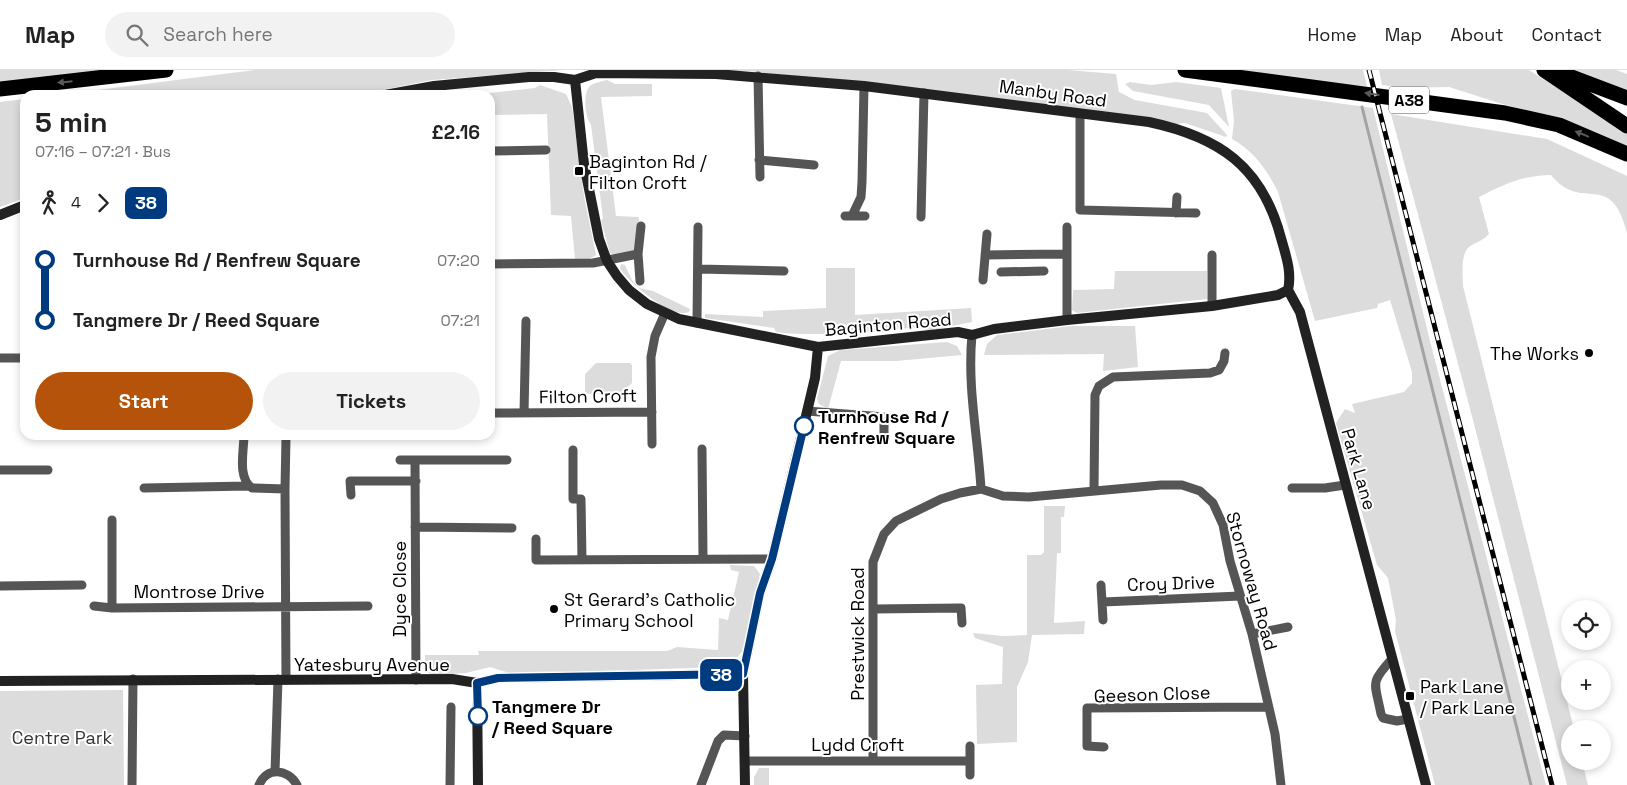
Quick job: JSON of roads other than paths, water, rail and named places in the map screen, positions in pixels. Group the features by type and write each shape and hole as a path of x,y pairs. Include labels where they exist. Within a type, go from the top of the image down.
{"highway":[{"path":"0,89 166,70"},
{"name":"A38","path":"1185,70 1505,113 1559,125 1627,154"},
{"path":"1544,70 1627,126"},
{"path":"1552,70 1627,98"}],"street":[{"name":"Manby Road","path":"441,90 529,77 554,76 575,80 596,73 758,76 924,93 1168,126 1187,132 1224,149 1254,178 1267,199 1277,223 1291,276 1288,290"},
{"path":"758,76 760,176"},
{"name":"Baginton Road","path":"575,80 588,187 599,239 607,260 629,290 665,314 780,340 801,341 818,346 958,332 972,335 994,329 1067,320 1212,306 1278,296 1288,290"},
{"path":"864,86 861,197 848,216 865,216"},
{"path":"921,217 924,93"},
{"path":"1080,114 1080,210 1176,214 1196,213"},
{"path":"495,151 546,150"},
{"path":"759,160 814,165"},
{"path":"1176,197 1176,214"},
{"path":"0,215 20,207"},
{"path":"640,281 638,254 641,226"},
{"path":"697,322 698,227"},
{"path":"1067,227 1067,320"},
{"path":"983,280 987,234"},
{"path":"495,264 593,263 638,254"},
{"path":"985,255 1067,254"},
{"path":"1212,254 1212,306"},
{"path":"1024,255 1026,270"},
{"path":"699,269 784,271"},
{"path":"1001,272 1044,271"},
{"name":"Park Lane","path":"1288,290 1300,312 1426,785"},
{"name":"Filton Croft","path":"652,444 651,357 655,336 665,314"},
{"name":"Filton Croft","path":"524,413 526,321"},
{"path":"972,335 970,394 978,442 981,489"},
{"path":"745,785 743,674 760,593 772,559 815,378 818,346"},
{"path":"1094,490 1095,394 1099,386 1113,377 1210,373 1219,370 1224,361 1225,353"},
{"path":"0,358 20,358"},
{"path":"807,411 884,417 884,434"},
{"name":"Filton Croft","path":"495,413 652,412"},
{"path":"244,440 243,470 248,486"},
{"path":"275,772 286,607 286,440"},
{"path":"702,449 703,558"},
{"path":"573,450 573,499 582,499 582,560"},
{"path":"400,460 507,460"},
{"name":"Dyce Close","path":"415,461 416,680"},
{"path":"0,470 48,470"},
{"path":"351,495 350,482 416,481"},
{"name":"Stornoway Road","path":"981,489 1003,496 1029,497 1094,490 1182,485 1200,491 1213,503 1222,525 1252,634 1274,734 1280,785"},
{"path":"1292,488 1324,488 1345,485"},
{"path":"144,488 248,486 252,488 285,489"},
{"name":"Prestwick Road","path":"873,760 873,562 884,534 896,521 910,513 941,499 981,489"},
{"name":"Montrose Drive","path":"112,520 112,608"},
{"name":"Dyce Close","path":"415,528 512,528"},
{"path":"536,539 536,560 772,559"},
{"path":"0,586 82,585"},
{"name":"Croy Drive","path":"1101,585 1103,620"},
{"name":"Croy Drive","path":"1103,602 1240,596"},
{"name":"Montrose Drive","path":"94,606 112,608 368,606"},
{"path":"873,609 961,608 962,623"},
{"path":"1252,634 1288,627"},
{"path":"1392,659 1376,676 1375,682 1381,714 1383,718 1396,722 1408,719"},
{"name":"Yatesbury Avenue","path":"0,681 452,679 477,683 498,678 743,674"},
{"path":"132,785 133,679"},
{"path":"477,683 478,785"},
{"path":"450,785 451,707"},
{"name":"Geeson Close","path":"1104,746 1087,746 1087,708 1268,707"},
{"path":"701,785 718,741 724,735 745,736"},
{"path":"970,746 970,775"},
{"name":"Lydd Croft","path":"745,761 970,761"},
{"path":"259,785 264,777 275,772 288,775 297,785"}],"waterway":[{"path":"1362,107 1531,785"}],"railway":[{"path":"1369,70 1552,785"}],"place":[{"name":"Baginton Rd / Filton Croft","path":"579,171"},
{"name":"The Works","path":"1589,353"},
{"name":"Turnhouse Rd / Renfrew Square","path":"804,426"},
{"name":"St Gerard's Catholic Primary School","path":"554,609"},
{"name":"Park Lane / Park Lane","path":"1410,696"},
{"name":"Tangmere Dr / Reed Square","path":"478,716"}],"park label":[{"name":"Centre Park","path":"62,737"}]}
